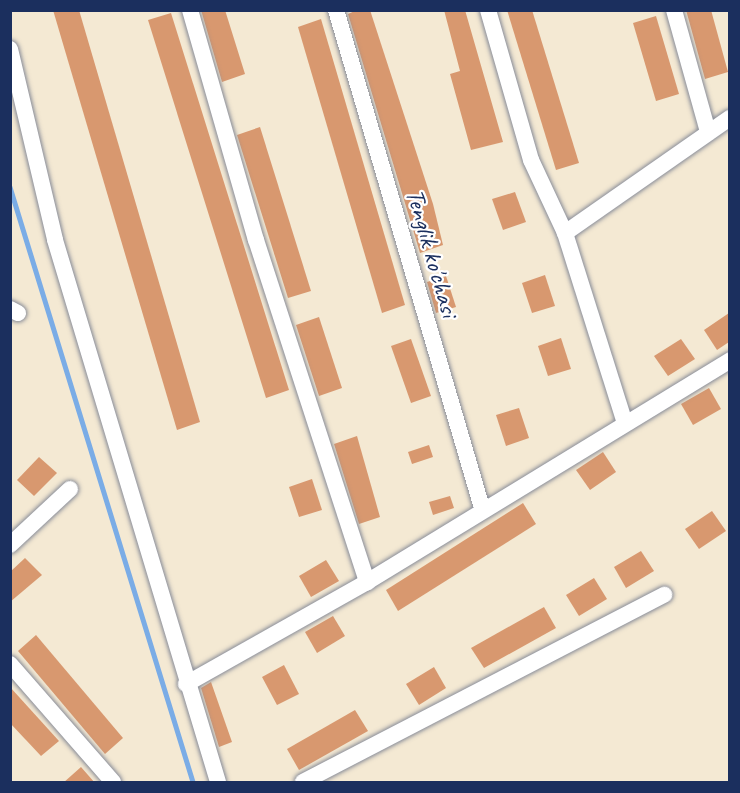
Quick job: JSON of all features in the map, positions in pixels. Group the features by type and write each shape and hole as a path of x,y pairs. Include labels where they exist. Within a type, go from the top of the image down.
{"street":[{"path":"190,10 256,240 367,582"},
{"name":"Tenglik ko'chasi","path":"336,10 482,508"},
{"path":"488,10 531,160 565,233 625,423"},
{"path":"674,10 708,132"},
{"path":"10,49 55,240 186,684 218,783"},
{"path":"565,233 729,118"},
{"path":"186,684 367,582 482,508 729,360"},
{"path":"10,545 70,489"},
{"path":"303,783 664,595"},
{"path":"10,664 113,783"}],"building":[{"path":"53,10 79,10 200,422 177,430"},
{"path":"201,10 225,10 245,74 222,82"},
{"path":"357,10 370,10 433,204 443,245 420,253 348,14"},
{"path":"444,10 465,10 503,142 471,150 450,74 460,71"},
{"path":"507,10 532,10 579,163 556,170"},
{"path":"686,10 711,10 728,72 705,79"},
{"path":"171,13 289,390 266,398 148,20"},
{"path":"656,16 679,94 656,101 633,23"},
{"path":"321,19 405,305 382,313 298,27"},
{"path":"260,127 311,291 288,298 237,135"},
{"path":"515,192 526,222 503,230 492,199"},
{"path":"545,275 555,306 532,313 522,283"},
{"path":"446,276 456,307 436,313 427,282"},
{"path":"729,313 729,342 717,350 704,330"},
{"path":"319,317 342,388 319,396 296,325"},
{"path":"561,338 571,369 548,376 538,346"},
{"path":"411,339 431,396 411,403 391,346"},
{"path":"681,339 695,359 668,376 654,356"},
{"path":"709,388 721,409 693,425 681,404"},
{"path":"519,408 529,438 506,446 496,415"},
{"path":"357,436 380,517 359,524 334,444"},
{"path":"429,445 433,457 412,464 408,452"},
{"path":"603,452 616,472 590,490 576,470"},
{"path":"39,457 57,473 34,496 17,480"},
{"path":"312,479 322,510 299,517 289,487"},
{"path":"450,496 454,508 433,515 429,502"},
{"path":"523,503 536,524 398,611 386,590"},
{"path":"712,511 726,531 699,549 685,529"},
{"path":"641,551 654,571 626,588 614,567"},
{"path":"25,558 42,575 10,602 10,572"},
{"path":"326,560 339,581 311,597 299,576"},
{"path":"594,578 607,599 579,616 566,595"},
{"path":"544,607 556,628 484,668 471,648"},
{"path":"333,616 345,636 317,653 305,632"},
{"path":"36,635 123,738 105,754 18,651"},
{"path":"284,665 299,694 277,705 262,677"},
{"path":"434,667 446,688 419,705 406,684"},
{"path":"211,682 232,742 219,747 201,688"},
{"path":"10,687 59,741 41,756 10,723"},
{"path":"355,710 368,731 299,770 287,749"},
{"path":"81,767 95,783 63,783"}],"waterway":[{"path":"10,187 193,782"}]}
